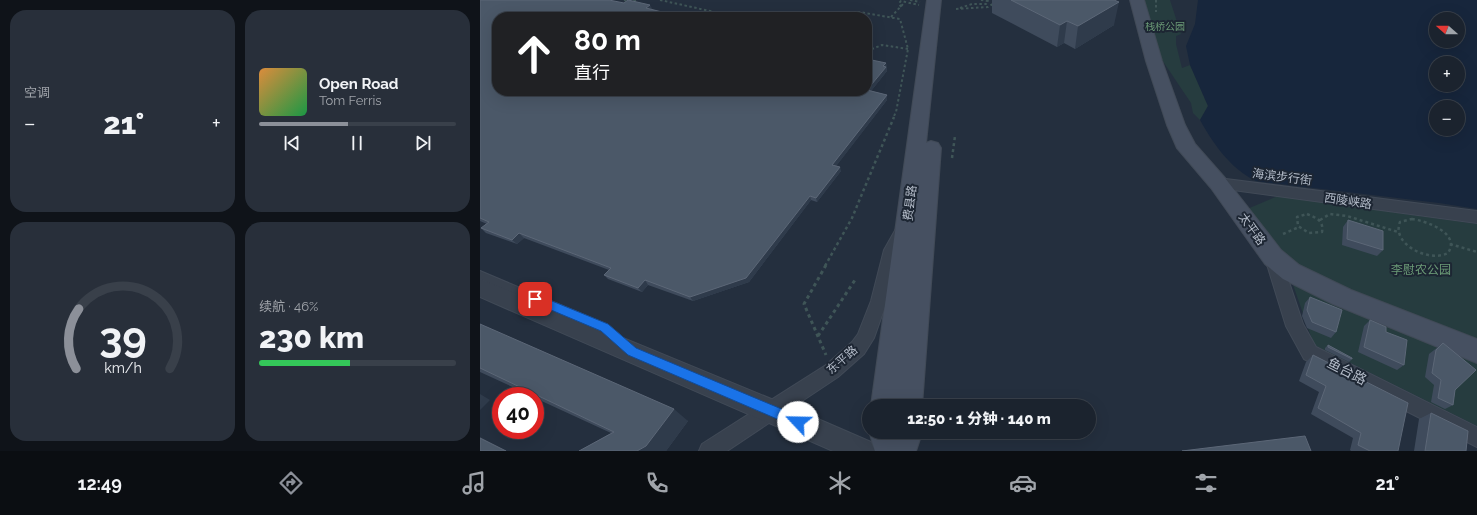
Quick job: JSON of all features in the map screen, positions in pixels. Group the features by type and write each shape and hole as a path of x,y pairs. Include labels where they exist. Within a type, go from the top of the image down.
{"main road":[{"name":"费县路","path":"886,399 908,217 923,0"},
{"name":"费县路","path":"909,399 945,0"},
{"name":"太平路","path":"1136,0 1154,61 1176,125 1187,148 1218,183 1272,257 1292,272 1342,297 1477,352"},
{"path":"886,439 890,451"},
{"path":"901,451 906,439"}],"street":[{"name":"西陵峡路","path":"1218,183 1477,217"},
{"name":"东平路","path":"710,451 832,371 858,348 865,338 879,301 892,250 908,217"},
{"name":"鱼台路","path":"1272,257 1282,282 1295,326 1310,353 1477,437"},
{"path":"480,288 772,410 862,451"}],"lane":[{"path":"480,275 605,328 632,352"}],"path":[{"path":"624,0 631,2 636,0"},
{"path":"660,0 715,12"},
{"path":"890,18 907,1 923,0"},
{"path":"901,7 899,3 901,1 920,5 923,0"},
{"path":"981,0 988,0 986,4 972,4 956,9 988,7 999,0"},
{"path":"826,355 804,304 852,218 896,112 908,50 900,19 872,15"},
{"path":"872,49 882,45 908,50"},
{"path":"952,158 954,136"},
{"path":"1320,220 1330,214 1347,216 1398,232"},
{"path":"1300,215 1312,215 1320,220 1323,230 1319,233 1311,234 1299,227 1296,220 1300,215"},
{"path":"1405,220 1419,220 1435,226 1442,231 1450,244 1451,248 1448,253 1442,256 1424,254 1407,245 1401,238 1398,232 1398,227 1400,222 1405,220"},
{"path":"1283,234 1299,227"},
{"path":"1450,244 1477,252"},
{"path":"818,337 855,280"}],"green space":[{"name":"栈桥公园","path":"1143,0 1170,0 1181,34 1176,36 1176,44 1182,68 1190,65 1208,106 1200,120 1193,113 1191,103 1158,54"},
{"name":"李慰农公园","path":"1278,196 1477,224 1477,426 1314,345 1291,279 1240,212"}],"water":[{"path":"1198,0 1477,0 1477,209 1256,181 1247,176 1238,170 1217,147 1200,120 1208,106 1190,65 1186,46 1195,24"}],"building":[{"path":"480,0 609,0 624,3 628,0 650,5 646,8 662,12 492,12 492,96 872,96 872,91 887,95 832,165 840,167 816,198 810,196 746,278 690,297 645,280 638,288 604,275 611,268 519,233 512,240 481,228 489,222 480,218"},
{"path":"1011,0 1114,0 1119,2 1078,26 1067,21 1060,25"},
{"path":"872,60 886,63 883,66 886,67 872,84"},
{"path":"1348,220 1383,231 1383,250 1347,239"},
{"path":"1310,297 1342,310 1336,332 1312,322 1307,310"},
{"path":"1370,320 1386,327 1386,332 1407,340 1404,365 1364,347"},
{"path":"480,324 674,409 646,446 637,451 579,451 614,432 544,399 544,387 520,387 480,368"},
{"path":"1443,343 1476,370 1455,390 1453,405 1438,398 1441,380 1432,373 1436,350"},
{"path":"1328,345 1352,358 1352,359 1328,347"},
{"path":"1313,355 1408,403 1398,451 1370,451 1358,445 1361,433 1318,408 1326,386 1306,375"},
{"path":"1431,413 1468,431 1466,451 1425,451"},
{"path":"1305,436 1311,451 1182,451"},
{"path":"480,438 506,451 480,451"}],"route":[{"path":"535,299 605,328 632,352 798,422"}]}
